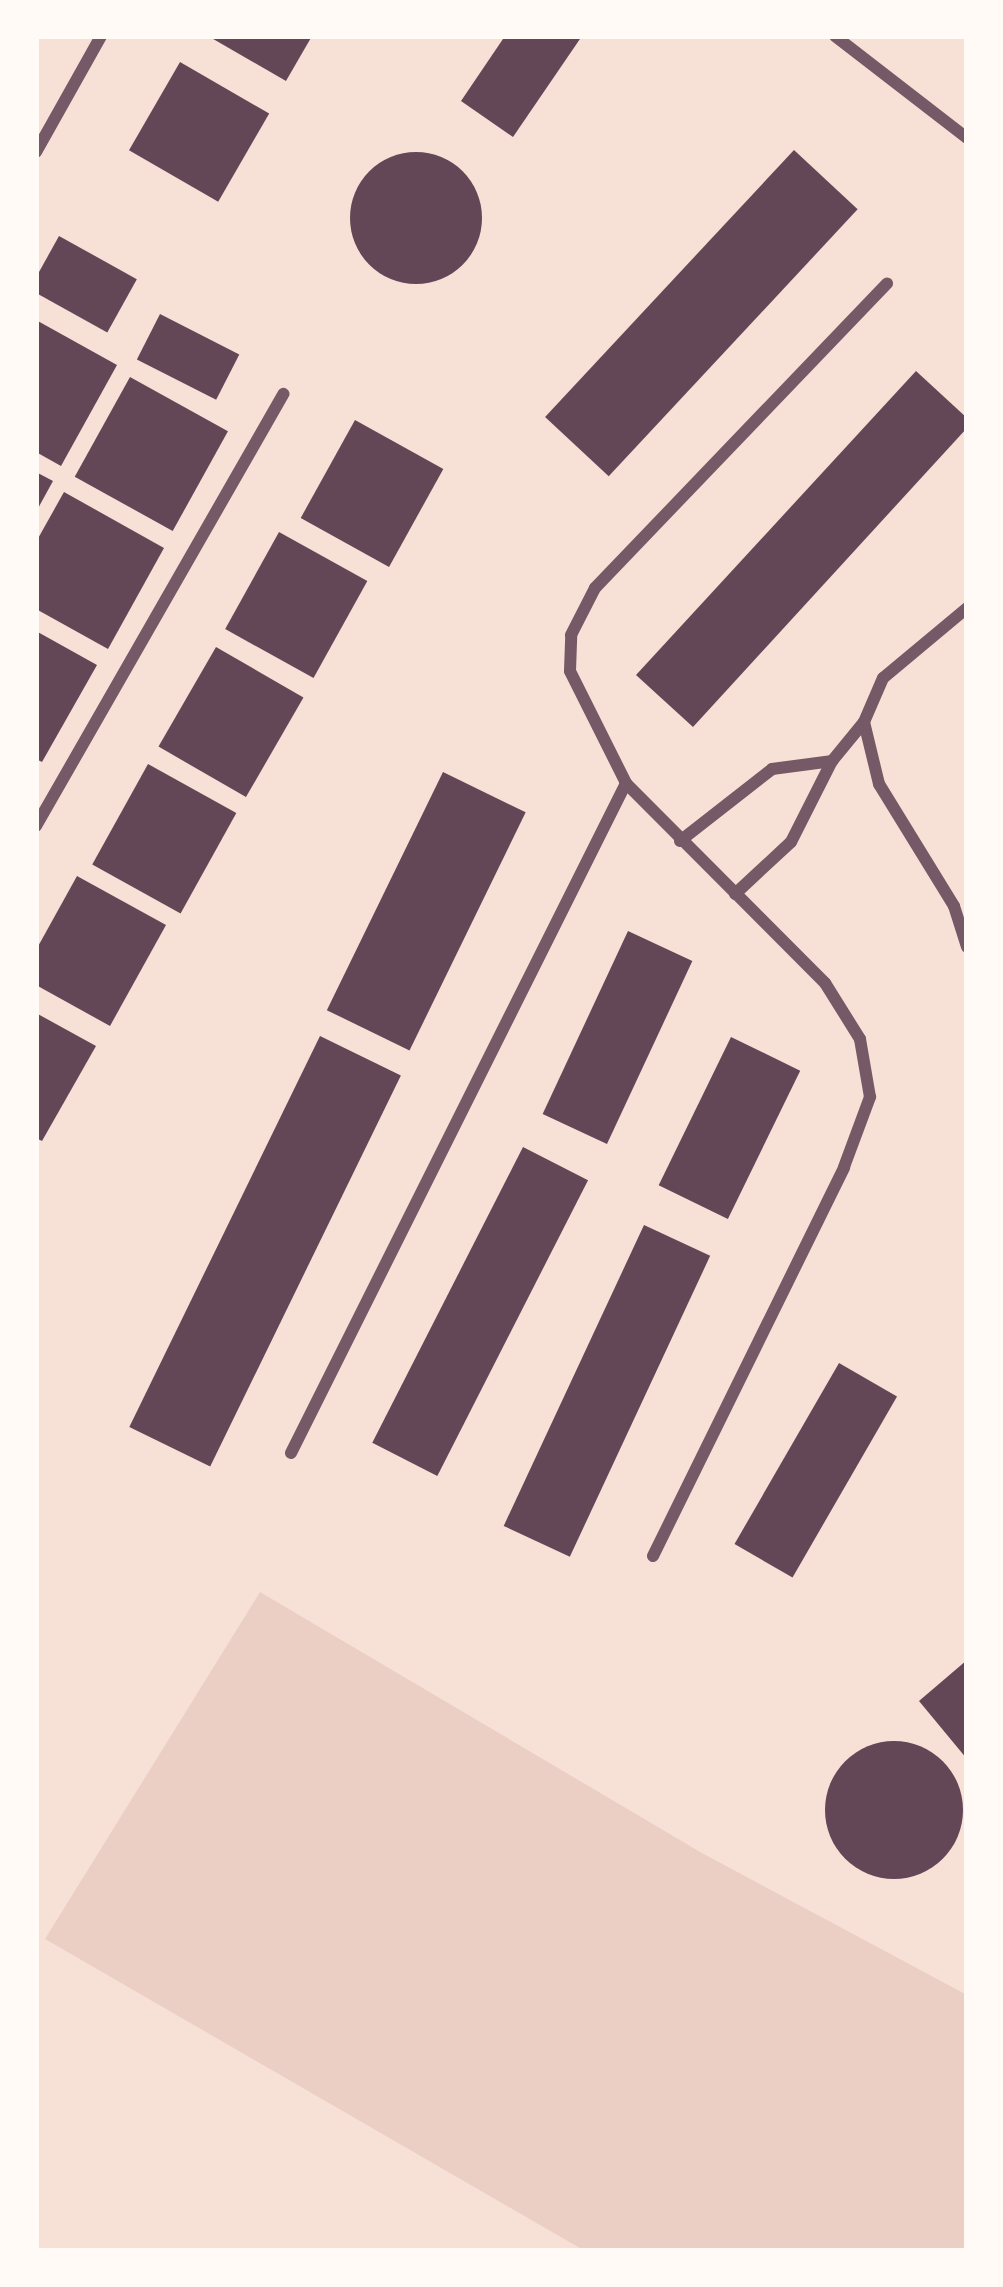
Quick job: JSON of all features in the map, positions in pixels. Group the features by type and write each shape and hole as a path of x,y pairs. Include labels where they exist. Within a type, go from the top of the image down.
{"street":[{"path":"36,152 101,36"},
{"path":"835,36 967,138"},
{"path":"652,1556 844,1167 870,1097 860,1039 825,983 626,783 570,671 571,635 586,604 887,283"},
{"path":"36,826 283,394"},
{"path":"735,894 791,842 832,761 864,722 883,678 967,608"},
{"path":"864,722 879,784 954,906 967,947"},
{"path":"680,841 772,769 832,761"},
{"path":"291,1453 626,783"}],"shaded area":[{"path":"260,1592 702,1853 967,1995 967,2251 585,2251 45,1939"}],"building":[{"path":"208,36 312,36 286,81"},
{"path":"505,36 582,36 513,137 461,101"},
{"path":"180,62 269,113 218,202 129,150"},
{"path":"794,150 858,209 609,476 545,417"},
{"path":"416,152 441,157 463,171 477,193 482,218 477,243 463,265 441,279 416,284 391,279 369,265 355,243 350,218 355,193 369,171 391,157"},
{"path":"59,236 137,279 107,332 36,293 36,277"},
{"path":"160,314 239,354 216,400 137,359"},
{"path":"36,320 117,365 61,466 36,452"},
{"path":"916,371 967,418 967,428 693,727 636,675"},
{"path":"130,377 228,431 173,531 75,477"},
{"path":"355,420 443,469 389,567 301,518"},
{"path":"36,472 53,481 36,512"},
{"path":"64,492 164,548 108,649 36,609 36,542"},
{"path":"279,532 367,581 314,678 225,629"},
{"path":"36,631 97,665 42,762 36,759"},
{"path":"216,647 303,698 246,797 158,747"},
{"path":"148,764 236,813 181,914 92,865"},
{"path":"443,772 526,812 410,1051 327,1010"},
{"path":"77,876 166,925 110,1026 36,985 36,950"},
{"path":"628,931 692,961 607,1144 543,1114"},
{"path":"36,1013 96,1046 42,1141 36,1138"},
{"path":"320,1036 401,1075 210,1466 129,1427"},
{"path":"731,1037 800,1071 728,1219 659,1185"},
{"path":"523,1147 588,1180 437,1476 372,1443"},
{"path":"644,1225 710,1256 570,1557 504,1526"},
{"path":"839,1363 897,1396 793,1577 734,1544"},
{"path":"967,1660 967,1759 919,1701"},
{"path":"894,1741 920,1747 942,1762 957,1784 963,1810 957,1836 942,1858 920,1873 894,1879 868,1873 846,1858 831,1836 825,1810 831,1784 846,1762 868,1747"}]}
